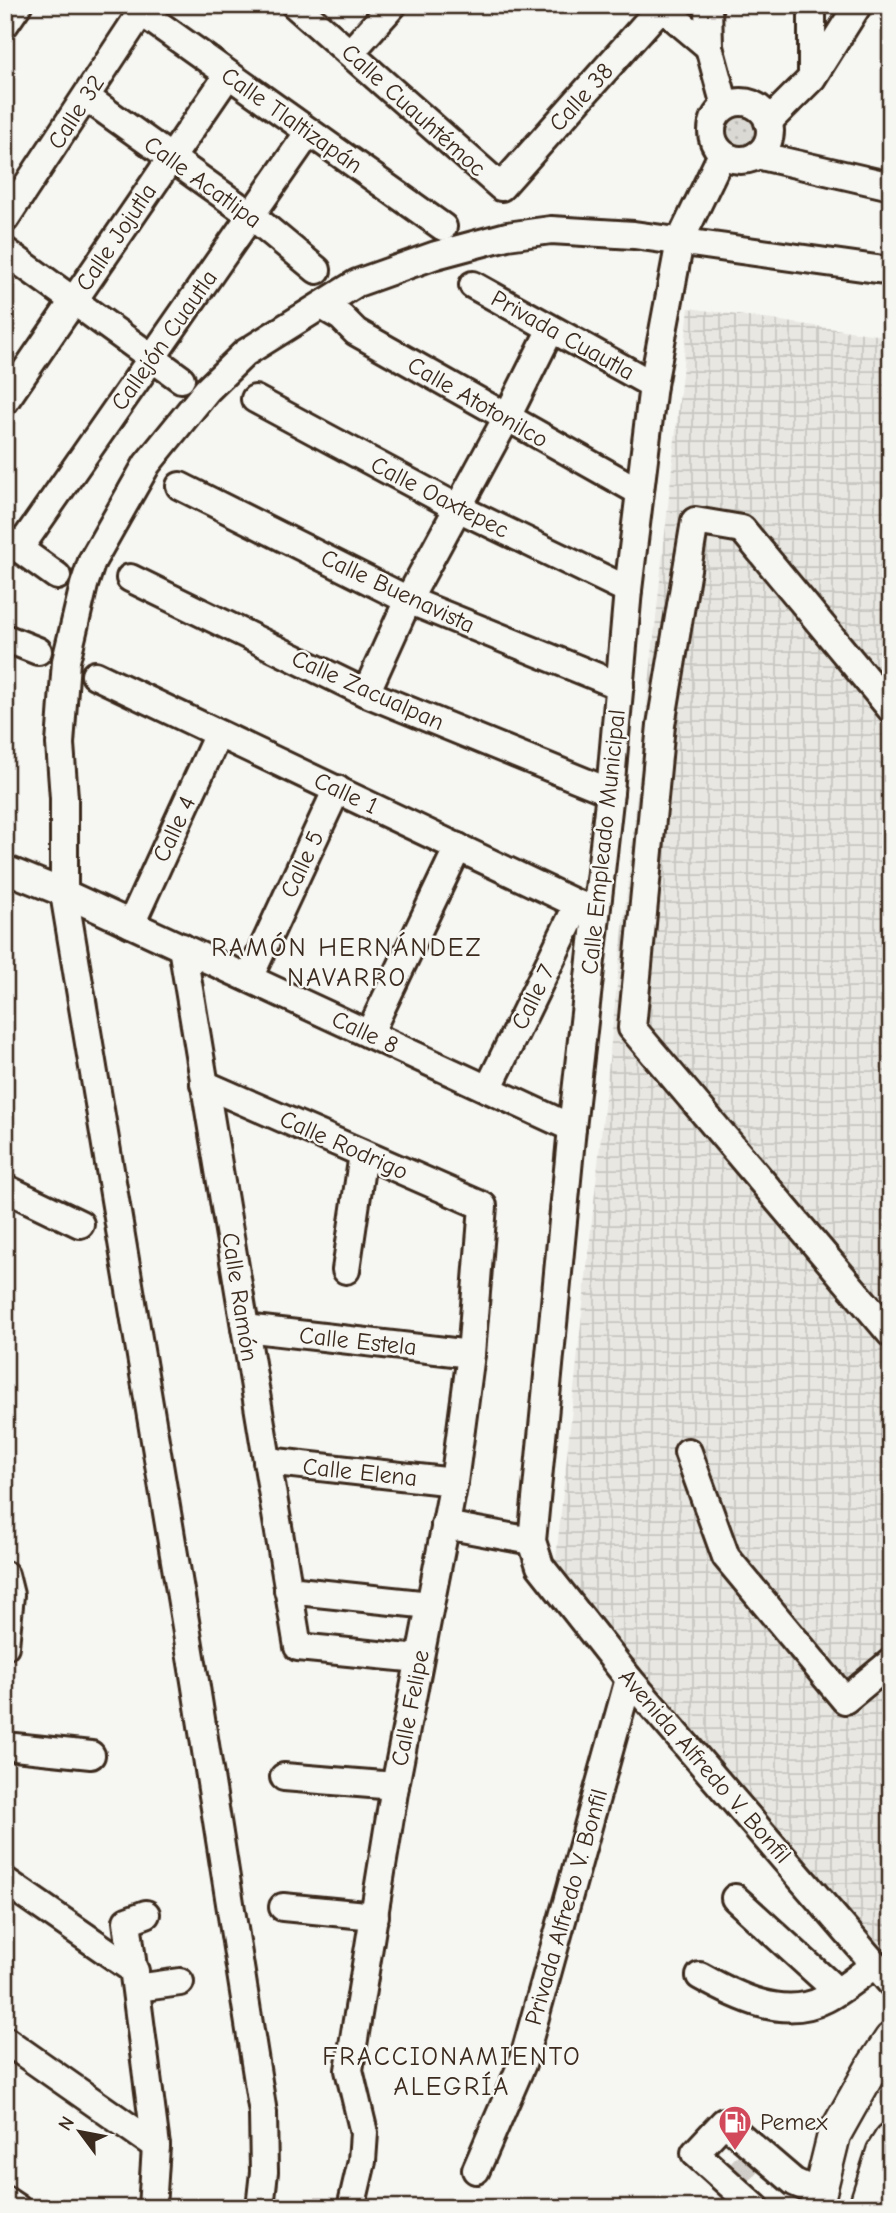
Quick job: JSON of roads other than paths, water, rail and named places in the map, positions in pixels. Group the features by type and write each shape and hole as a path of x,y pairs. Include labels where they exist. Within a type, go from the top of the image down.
{"main road":[{"path":"812,2202 834,2135 891,2039"},
{"path":"865,2208 883,2152 891,2138"}],"street":[{"path":"5,24 18,5"},
{"name":"Calle Cuauhtémoc","path":"295,5 501,187"},
{"path":"350,53 393,5"},
{"path":"708,5 709,47 725,106"},
{"path":"812,5 812,78"},
{"path":"768,122 812,78 858,5"},
{"path":"660,6 709,47"},
{"name":"Calle 38","path":"501,187 660,6"},
{"name":"Calle Tlaltizapán","path":"140,8 228,75 443,227"},
{"name":"Calle 32","path":"10,202 86,97 140,8"},
{"name":"Calle Jojutla","path":"5,401 228,75"},
{"name":"Calle Acatlipa","path":"86,97 252,216 317,270"},
{"path":"757,155 768,140 768,122 764,114 751,104 734,103 725,106 714,120 712,129 716,147 722,154 740,160 757,155 891,186"},
{"name":"Callejón Cuautla","path":"12,544 151,357 309,132"},
{"name":"Calle Empleado Municipal","path":"532,1541 572,1128 587,909 610,792 638,491 653,385 680,241 722,154"},
{"path":"260,2208 264,2172 263,2113 197,1695 64,893 64,798 60,744 66,661 82,591 92,561 147,464 207,390 245,353 357,283 428,258 508,236 551,230 634,235 891,271"},
{"path":"5,251 181,379"},
{"name":"Privada Cuautla","path":"473,285 653,385"},
{"name":"Calle Atotonilco","path":"331,312 356,332 506,419 638,491"},
{"path":"366,693 408,600 551,330"},
{"name":"Calle Oaxtepec","path":"255,399 458,508 628,590"},
{"name":"Calle Buenavista","path":"180,486 408,600 620,686"},
{"path":"891,709 742,529 695,521 661,725 632,1028 891,1334"},
{"path":"12,544 57,576"},
{"name":"Calle Zacualpan","path":"130,578 366,693 610,792"},
{"path":"5,638 38,651"},
{"name":"Calle 1","path":"95,675 587,909"},
{"name":"Calle 4","path":"131,924 218,734"},
{"name":"Calle 5","path":"249,978 337,789"},
{"path":"369,1034 458,847"},
{"name":"Calle 8","path":"5,869 64,893 572,1128"},
{"name":"Calle 7","path":"488,1089 587,909"},
{"name":"Calle Ramón","path":"182,947 298,1647 419,1660"},
{"name":"Calle Rodrigo","path":"204,1084 483,1206"},
{"path":"346,1270 363,1154"},
{"path":"5,1188 80,1224"},
{"name":"Calle Felipe","path":"351,2208 362,2161 363,2133 349,2070 396,1786 454,1482 471,1354 483,1206"},
{"name":"Calle Estela","path":"245,1328 471,1354"},
{"path":"688,1452 726,1557 845,1700 891,1662"},
{"name":"Calle Elena","path":"267,1461 454,1482"},
{"path":"445,1525 532,1541"},
{"name":"Avenida Alfredo V. Bonfil","path":"532,1541 540,1566 629,1679 883,1973"},
{"path":"5,1575 10,1595 5,1646"},
{"path":"288,1590 430,1605"},
{"name":"Privada Alfredo V. Bonfil","path":"475,2170 522,2064 629,1679"},
{"path":"5,1746 91,1755"},
{"path":"284,1777 396,1786"},
{"path":"5,1881 136,1980 180,1982"},
{"path":"736,1898 837,1991"},
{"path":"283,1907 376,1916"},
{"path":"146,1914 127,1920 156,2146 152,2208"},
{"path":"700,1976 733,1994 787,2008 825,2000 837,1991 883,1973"},
{"path":"5,2040 156,2146"},
{"path":"756,2208 743,2169 794,2182 812,2202"},
{"path":"5,2200 17,2208"}],"tunnel":[{"path":"735,2177 750,2161"}],"place":[{"name":"Pemex","path":"735,2152"}],"district":[{"name":"RAMÓN HERNÁNDEZ NAVARRO","path":"347,962"},
{"name":"FRACCIONAMIENTO ALEGRÍA","path":"452,2071"}]}
